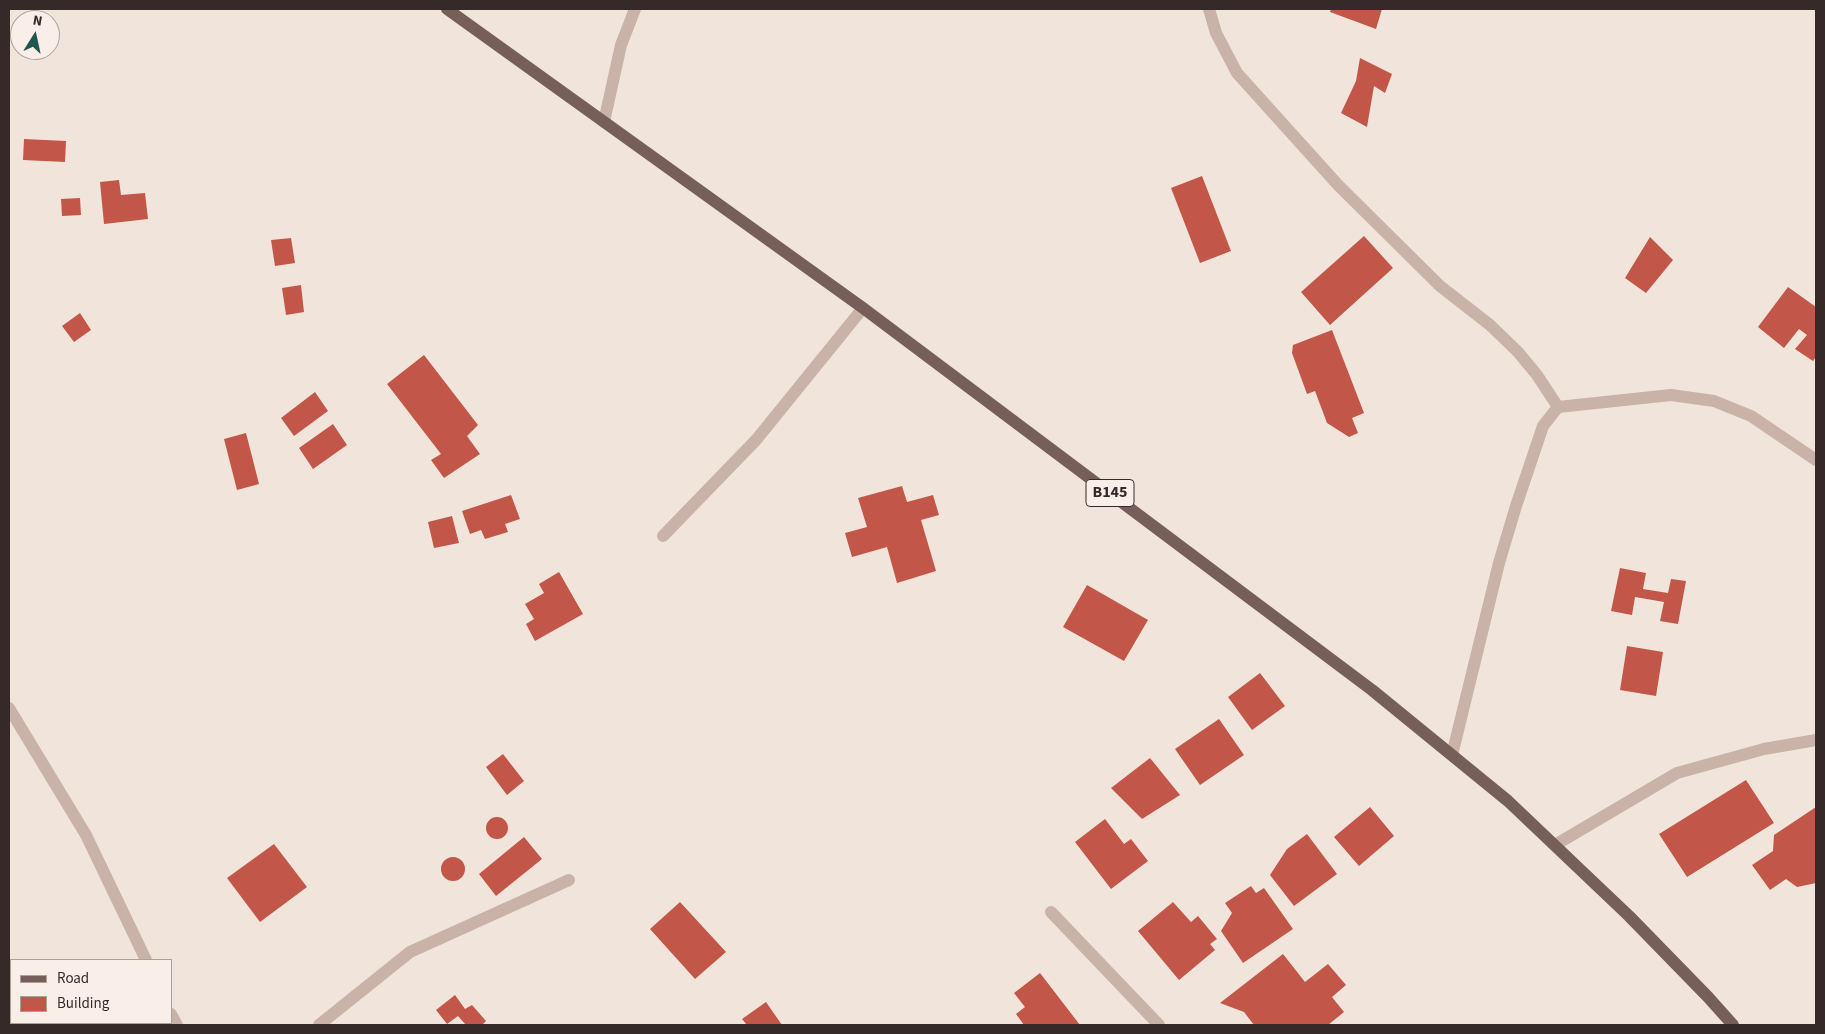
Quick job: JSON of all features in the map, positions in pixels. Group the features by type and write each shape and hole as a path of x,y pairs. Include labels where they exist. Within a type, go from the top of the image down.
{"main road":[{"name":"B145","path":"448,9 863,308 1372,690 1508,801 1629,916 1733,1025"}],"street":[{"path":"604,122 621,45 636,9"},
{"path":"1209,9 1216,33 1237,73 1338,185 1440,286 1490,325 1518,352 1537,375 1558,407"},
{"path":"663,536 756,440 863,308"},
{"path":"1452,755 1492,592 1516,506 1543,426 1558,407 1670,395 1714,401 1751,416 1816,460"},
{"path":"9,708 86,835 146,959"},
{"path":"1555,845 1677,773 1764,749 1816,740"},
{"path":"319,1025 410,952 569,880"},
{"path":"1052,912 1159,1025"}],"building":[{"path":"1331,9 1382,9 1376,29 1330,12"},
{"path":"1360,58 1392,74 1385,93 1374,86 1367,127 1341,113 1356,81"},
{"path":"24,139 66,141 65,162 23,160"},
{"path":"1202,176 1231,251 1200,263 1171,188"},
{"path":"119,180 121,195 145,193 148,219 104,224 100,182"},
{"path":"80,198 81,215 62,216 61,199"},
{"path":"1364,236 1393,268 1330,325 1301,292"},
{"path":"1650,237 1673,260 1646,293 1625,278"},
{"path":"291,238 295,263 275,266 271,240"},
{"path":"301,285 304,312 286,315 282,288"},
{"path":"1788,287 1816,307 1816,357 1813,361 1795,349 1807,335 1799,329 1784,348 1758,327"},
{"path":"80,313 91,330 74,342 62,326"},
{"path":"1332,330 1364,413 1352,418 1358,433 1349,437 1327,423 1315,391 1307,394 1292,353 1293,345"},
{"path":"424,355 478,425 467,436 480,454 444,478 431,460 441,454 387,384"},
{"path":"315,392 328,411 294,436 281,418"},
{"path":"333,424 347,445 313,469 299,448"},
{"path":"246,433 259,484 237,490 224,439"},
{"path":"902,486 907,502 933,495 939,515 921,520 936,571 897,583 887,547 852,557 845,533 867,527 858,498"},
{"path":"511,495 520,519 505,524 508,532 485,539 481,530 470,534 462,511"},
{"path":"452,516 459,543 434,548 428,522"},
{"path":"1620,568 1646,573 1643,589 1668,593 1671,579 1686,581 1678,624 1660,621 1664,602 1635,597 1632,615 1611,611"},
{"path":"559,572 583,614 535,641 526,624 534,619 525,604 544,593 539,584"},
{"path":"1087,585 1148,620 1124,661 1063,627"},
{"path":"1627,646 1663,652 1656,696 1620,690"},
{"path":"1260,673 1285,706 1252,730 1228,697"},
{"path":"1219,719 1244,755 1200,785 1175,749"},
{"path":"503,754 524,781 507,795 486,767"},
{"path":"1150,758 1180,795 1142,819 1111,788"},
{"path":"1746,780 1774,823 1687,877 1659,834"},
{"path":"1370,807 1394,836 1359,866 1334,837"},
{"path":"1816,807 1816,883 1797,887 1786,879 1770,890 1752,865 1773,851 1774,835"},
{"path":"493,817 501,817 508,824 508,832 501,839 493,839 486,832 486,824"},
{"path":"1105,819 1124,844 1131,839 1148,861 1111,889 1075,842"},
{"path":"1307,834 1337,874 1294,906 1270,875 1287,849"},
{"path":"524,837 542,859 496,896 479,874"},
{"path":"274,844 307,887 260,922 227,878"},
{"path":"453,857 462,860 465,869 462,878 453,881 444,878 441,869 444,860"},
{"path":"1251,886 1256,893 1264,888 1293,929 1243,963 1221,931 1232,913 1225,903"},
{"path":"680,902 726,952 695,979 650,929"},
{"path":"1173,902 1191,922 1198,916 1217,939 1210,944 1215,950 1179,980 1138,931"},
{"path":"1283,954 1305,982 1328,964 1346,985 1332,997 1344,1012 1328,1025 1254,1025 1244,1012 1220,1003"},
{"path":"1040,973 1080,1025 1024,1025 1016,1014 1025,1007 1014,993"},
{"path":"455,995 465,1009 472,1005 486,1021 482,1025 466,1025 458,1016 447,1024 436,1010"},
{"path":"766,1002 782,1025 747,1025 742,1019"}]}
